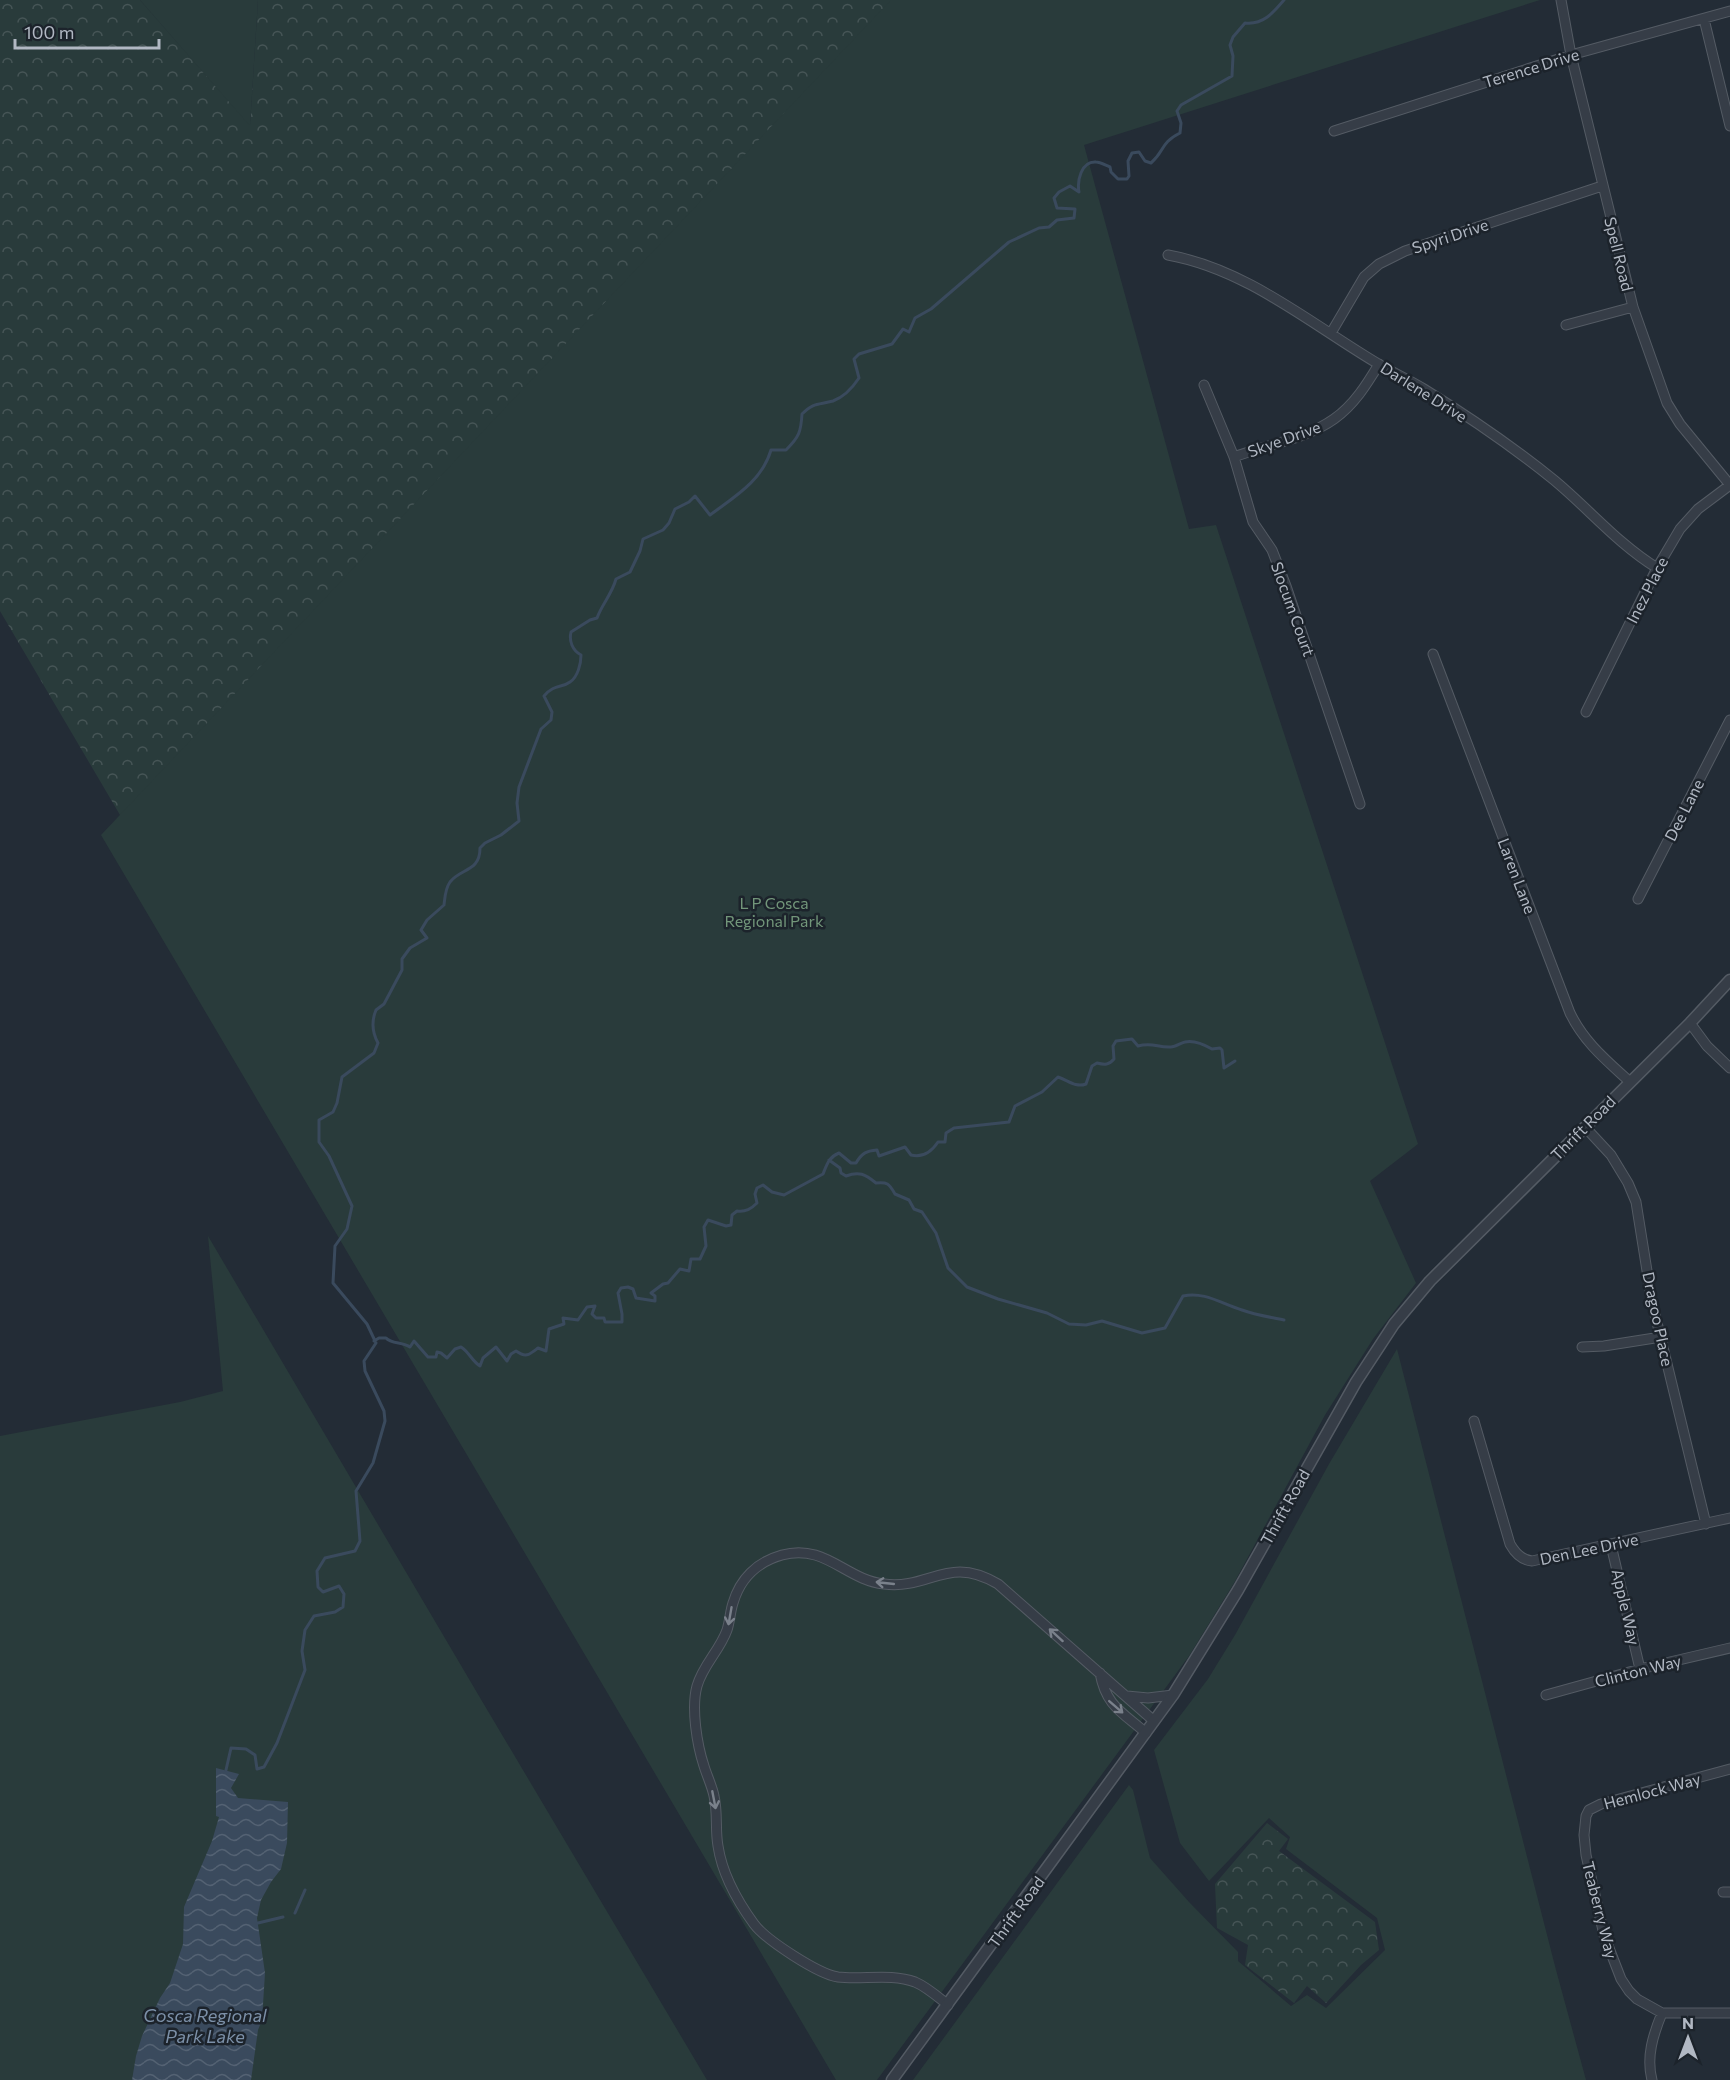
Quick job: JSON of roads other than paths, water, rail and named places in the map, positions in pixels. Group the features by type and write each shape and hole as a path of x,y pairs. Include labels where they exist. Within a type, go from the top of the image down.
{"street":[{"name":"Spell Road","path":"1561,0 1571,55 1633,307 1667,403 1680,424 1730,485"},
{"name":"Terence Drive","path":"1334,131 1571,55 1730,11"},
{"path":"1704,19 1730,126"},
{"name":"Spyri Drive","path":"1331,333 1364,277 1379,264 1405,251 1602,186"},
{"name":"Darlene Drive","path":"1168,255 1193,260 1237,279 1423,388 1554,480 1629,549 1657,568"},
{"path":"1566,325 1633,307"},
{"name":"Skye Drive","path":"1234,458 1260,447 1304,435 1327,424 1359,395 1379,364"},
{"name":"Slocum Court","path":"1204,385 1234,458 1253,522 1272,550 1286,586 1360,804"},
{"name":"Inez Place","path":"1586,712 1657,568 1687,520 1730,485"},
{"name":"Laren Lane","path":"1433,654 1570,1013 1581,1034 1592,1048 1629,1081"},
{"name":"Dee Lane","path":"1638,899 1730,720"},
{"name":"Thrift Road","path":"892,2080 1173,1695 1238,1590 1356,1382 1394,1324 1430,1281 1690,1023 1730,980"},
{"path":"1690,1023 1707,1046 1730,1068"},
{"name":"Dragoo Place","path":"1585,1127 1611,1155 1628,1183 1636,1202 1652,1302 1706,1524"},
{"path":"1582,1347 1604,1346 1661,1336"},
{"name":"Den Lee Drive","path":"1474,1421 1507,1535 1514,1551 1524,1560 1532,1561 1611,1545 1730,1518"},
{"name":"Apple Way","path":"1611,1545 1640,1669"},
{"path":"948,2005 914,1981 901,1978 836,1977 818,1970 770,1938 755,1925 724,1871 717,1845 714,1796 698,1743 694,1699 697,1685 706,1666 725,1636 732,1605 742,1581 763,1563 784,1554 798,1553 824,1556 863,1578 884,1584 904,1585 940,1573 970,1572 998,1584 1154,1721"},
{"name":"Clinton Way","path":"1546,1695 1640,1669 1730,1648"},
{"path":"1100,1673 1102,1687 1108,1700 1146,1733"},
{"path":"1126,1696 1148,1698 1173,1695"},
{"name":"Hemlock Way","path":"1585,1824 1589,1810 1601,1804 1730,1769"},
{"name":"Teaberry Way","path":"1585,1824 1585,1845 1604,1935 1615,1968 1629,1991 1637,1999 1662,2013 1730,2013"},
{"path":"1652,2080 1650,2070 1652,2044 1662,2013"}],"water":[{"name":"Cosca Regional Park Lake","path":"216,1768 239,1774 231,1788 238,1798 288,1802 287,1843 281,1869 261,1900 257,1918 265,1973 262,2020 258,2030 251,2080 132,2080 142,2036 160,1998 170,1983 183,1944 184,1907 212,1841 219,1817 216,1816"}],"waterway":[{"path":"226,1770 231,1748 246,1749 255,1755 257,1769 264,1767 277,1743 305,1670 302,1651 305,1630 314,1616 335,1612 343,1607 344,1594 339,1586 323,1592 318,1587 317,1571 325,1558 355,1551 360,1541 356,1491 373,1463 385,1421 384,1411 365,1371 364,1361 376,1343 367,1324 333,1283 335,1246 347,1229 352,1206 329,1156 319,1142 319,1120 333,1112 342,1077 374,1053 378,1043 373,1027 376,1010 384,1004 402,970 402,959 410,948 427,938 421,930 427,920 444,905 446,890 450,882 473,866 479,856 480,848 485,843 501,835 519,821 517,803 519,787 541,729 551,720 552,712 544,696 551,690 573,680 580,666 581,655 572,645 571,632 597,618 616,579 630,572 643,539 663,530 675,509 695,496 710,515 754,479 767,461 771,450 786,450 797,438 802,414 806,410 816,404 833,401 848,391 859,378 854,359 859,354 892,344 903,329 909,332 915,318 931,309 1009,242 1039,228 1049,227 1057,220 1074,218 1075,209 1057,208 1054,198 1070,186 1079,192 1081,172 1087,165 1101,163 1110,167 1111,172 1118,179 1127,179 1129,176 1128,161 1132,153 1139,152 1145,161 1151,163 1169,140 1180,133 1181,123 1177,111 1181,105 1232,76 1233,56 1230,45 1233,37 1245,23 1262,20 1272,14 1284,0"},
{"path":"374,1341 386,1338 410,1347 414,1341 428,1357 436,1357 437,1352 447,1358 455,1349 461,1347 480,1366 483,1358 496,1347 507,1361 516,1351 525,1355 538,1348 546,1351 549,1329 564,1324 563,1318 578,1320 587,1307 595,1306 592,1314 596,1318 604,1318 605,1322 622,1322 618,1293 621,1288 633,1289 636,1298 655,1301 655,1296 651,1293 668,1283 680,1269 689,1271 691,1259 700,1259 706,1246 704,1227 708,1220 726,1226 731,1225 732,1215 737,1211 748,1210 757,1203 755,1194 757,1188 763,1185 772,1192 784,1195 823,1174 827,1164 839,1153 851,1163 856,1163 860,1157 870,1151 877,1150 879,1156 905,1147 911,1155 919,1156 930,1151 938,1142 945,1142 946,1133 954,1128 1009,1122 1015,1106 1042,1092 1058,1077 1075,1084 1086,1084 1092,1066 1097,1063 1109,1063 1114,1059 1113,1046 1116,1041 1132,1039 1138,1046 1166,1047 1195,1042 1212,1049 1220,1048 1224,1068 1235,1061"},
{"path":"829,1160 846,1176 862,1174 876,1183 889,1185 895,1194 909,1200 914,1209 922,1212 936,1233 948,1268 967,1287 998,1299 1047,1313 1069,1324 1086,1325 1102,1321 1142,1333 1165,1328 1183,1296 1191,1295 1206,1297 1257,1315 1284,1320"},
{"path":"295,1913 305,1890"},
{"path":"258,1923 283,1917"}],"park label":[{"name":"L P Cosca Regional Park","path":"774,912"}]}
